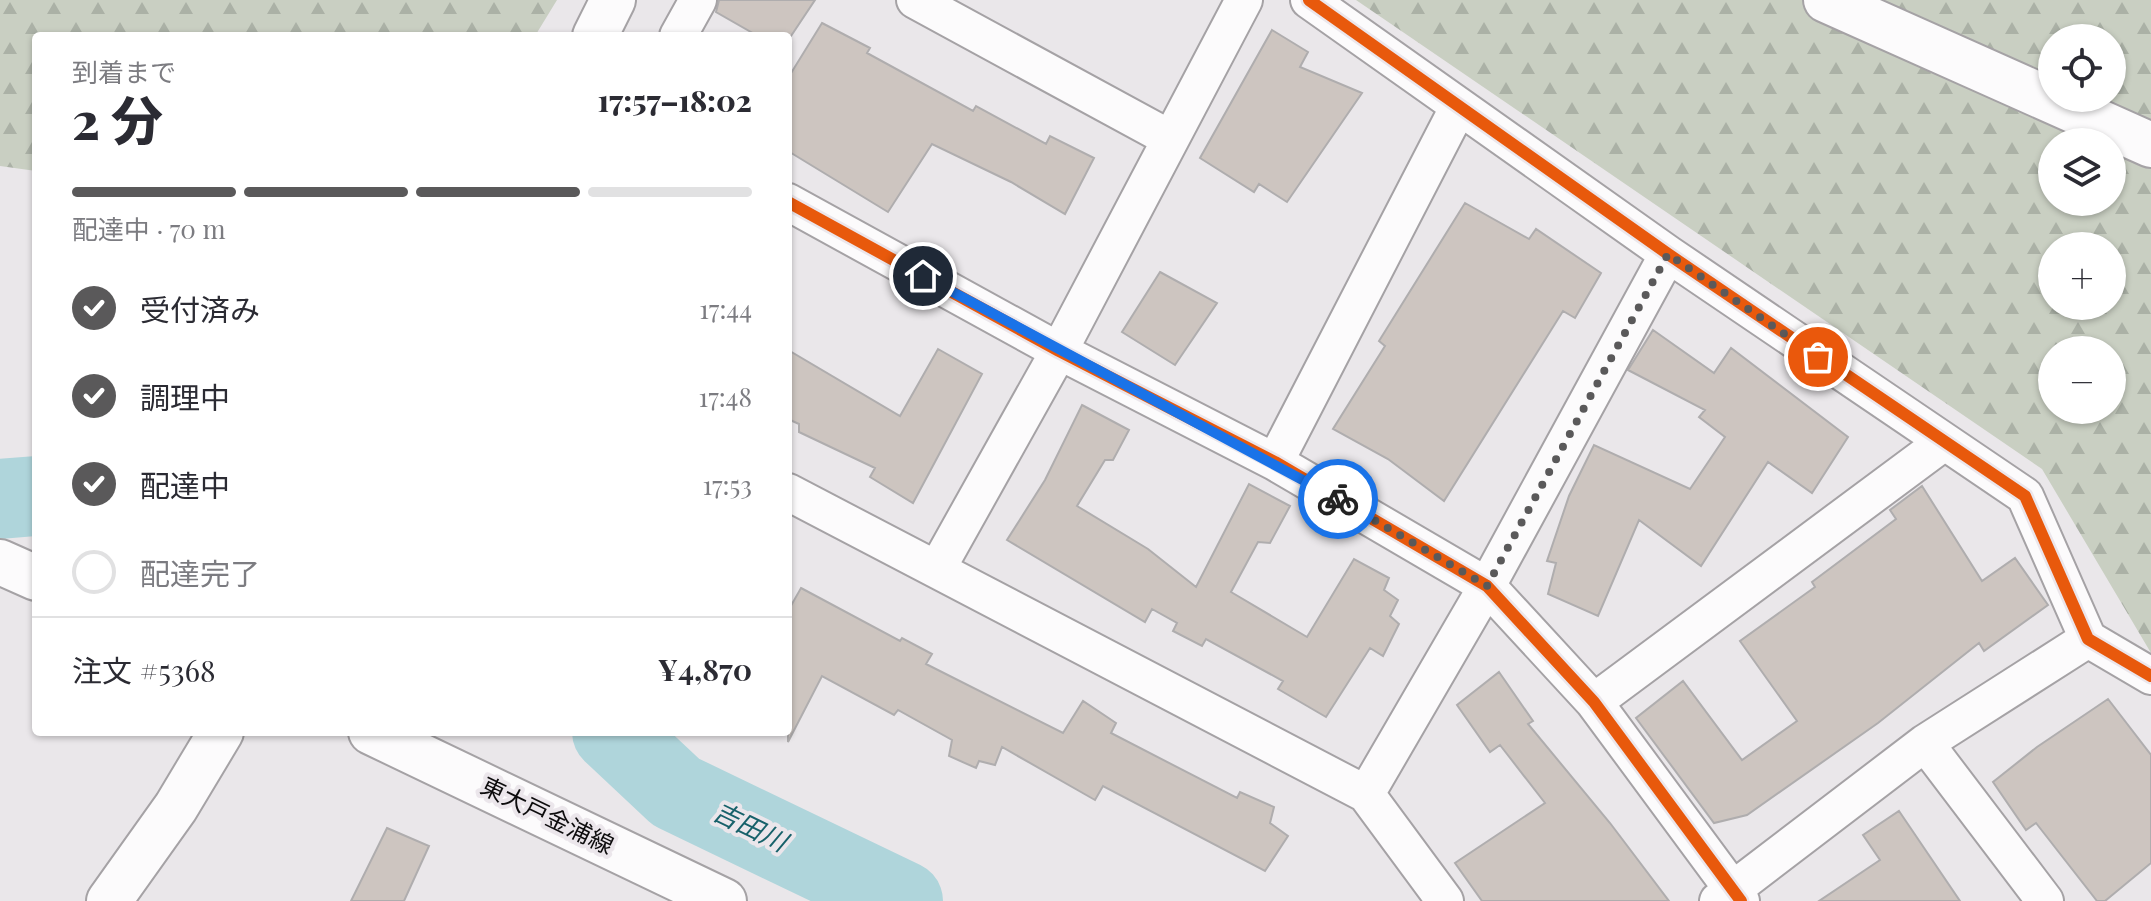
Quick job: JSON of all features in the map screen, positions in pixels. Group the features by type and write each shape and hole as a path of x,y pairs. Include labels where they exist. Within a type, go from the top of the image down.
{"street":[{"path":"597,32 613,0"},
{"path":"680,32 698,0"},
{"path":"915,0 1169,138"},
{"path":"937,569 1059,351 1244,0"},
{"path":"1309,0 1668,254 2025,496 2088,639 2151,676"},
{"path":"1826,0 2151,145"},
{"path":"1275,462 1458,108"},
{"path":"792,204 1059,351 1275,462 1487,586 1594,702 1730,897 1925,743 2088,639"},
{"path":"1366,794 1487,586 1668,254"},
{"path":"1594,702 1944,442"},
{"path":"792,494 1366,794 1445,901"},
{"path":"0,562 32,576"},
{"path":"109,901 176,807 219,736"},
{"name":"東大戸金浦線","path":"379,736 724,901"},
{"path":"1925,743 2045,901"}],"green space":[{"path":"0,0 557,0 537,32 32,32 32,170 0,166"},
{"path":"1356,0 2151,0 2151,653 2042,469"}],"building":[{"path":"719,0 815,0 792,34 792,32 751,32 716,12"},
{"path":"822,23 870,48 867,53 973,111 976,106 1046,144 1050,136 1094,158 1065,214 1011,182 932,144 888,212 792,153 792,72"},
{"path":"1272,30 1308,52 1300,67 1362,93 1287,202 1259,184 1254,192 1200,158"},
{"path":"1465,203 1529,239 1536,229 1601,273 1575,318 1563,311 1444,501 1388,459 1333,429 1385,346 1379,341"},
{"path":"1160,272 1217,303 1175,365 1122,332"},
{"path":"1653,330 1714,373 1731,348 1848,437 1812,493 1768,462 1701,566 1639,520 1598,616 1548,594 1556,563 1547,561 1569,496 1594,445 1690,489 1725,437 1699,417 1705,410 1628,370"},
{"path":"938,349 982,374 913,503 870,477 875,468 799,432 799,424 792,421 792,352 900,416"},
{"path":"1082,405 1129,430 1113,460 1105,460 1077,506 1148,549 1196,587 1249,484 1290,506 1270,543 1258,542 1231,592 1307,637 1354,559 1389,578 1384,590 1398,600 1390,616 1399,624 1383,656 1370,648 1326,717 1278,689 1283,681 1206,639 1202,646 1173,631 1177,623 1152,609 1145,622 1007,540 1045,480"},
{"path":"1922,486 1982,581 2015,558 2048,605 1984,651 1979,643 1878,723 1747,815 1714,823 1636,718 1683,681 1742,760 1797,721 1740,641 1815,587 1812,582 1896,519 1890,510"},
{"path":"801,588 900,641 902,638 932,654 926,664 1063,733 1083,701 1116,723 1111,733 1237,798 1240,792 1274,807 1270,823 1288,836 1265,871 1103,786 1095,800 1002,747 995,765 979,761 976,768 949,756 952,740 898,710 894,715 822,676 792,734 792,604"},
{"path":"1499,672 1533,721 1528,724 1610,823 1669,901 1482,901 1455,863 1545,803 1500,745 1490,752 1457,705"},
{"path":"2108,699 2151,755 2151,863 2105,901 2097,901 2036,823 2026,830 1993,782 2037,747"},
{"path":"1899,811 1960,901 1819,901 1880,860 1863,835"},
{"path":"387,828 429,846 404,901 351,901"}],"waterway":[{"name":"吉田川","path":"0,499 32,496"},
{"name":"吉田川","path":"616,736 676,792 903,901"}],"cycle path":[{"path":"1309,0 1668,254 2025,496 2088,639 2151,676"},
{"path":"792,204 1059,351 1275,462 1487,586 1594,702 1741,901"}],"way so far":[{"path":"1338,499 1487,586 1668,254 1818,357"}],"route":[{"path":"923,276 1059,351 1275,462 1338,499"}]}
